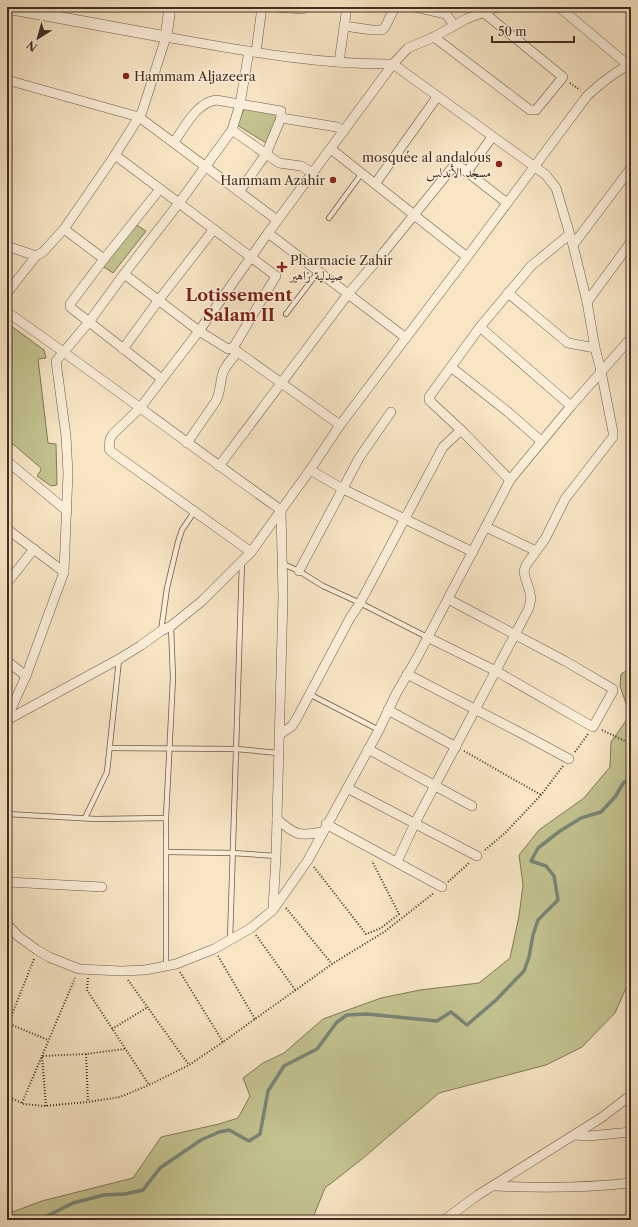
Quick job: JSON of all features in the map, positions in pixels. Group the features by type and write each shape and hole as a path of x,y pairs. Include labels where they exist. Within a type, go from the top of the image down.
{"street":[{"path":"7,293 36,256 44,252 64,229 140,116 166,36 170,7"},
{"path":"7,719 26,676 64,572 68,473 66,436 56,361 88,322 179,203 232,130 240,104 262,7"},
{"path":"275,7 303,9 305,7"},
{"path":"339,62 347,7"},
{"path":"344,26 382,30 395,7"},
{"path":"415,7 446,14 454,25"},
{"path":"7,719 119,659 171,626 202,601 251,552 310,470 340,425 468,257 533,167 587,96 606,79 629,64 559,7"},
{"path":"7,8 252,51 339,62 393,64 546,175 556,188 573,245 587,302 595,348 602,371 613,437 565,499 545,539 526,565 524,571 529,589 530,604 415,823 397,862"},
{"path":"251,552 113,453 109,449 110,439 113,434 140,408 199,331 277,220 393,64 408,48 434,37 454,25 490,9 563,77 536,110 530,110 434,37"},
{"path":"7,80 140,116 277,220"},
{"path":"375,184 437,97"},
{"path":"174,142 196,111 209,101 216,100 280,111 281,118 266,154 239,192"},
{"path":"281,118 337,127 344,131"},
{"path":"232,130 279,163 301,166 313,173"},
{"path":"467,172 492,137"},
{"path":"331,149 468,257"},
{"path":"115,155 276,276 222,375 219,394 216,401 187,443"},
{"path":"219,466 348,294 452,168 459,166 507,203"},
{"path":"573,245 631,168"},
{"path":"160,189 70,304 71,308 88,322 162,379"},
{"path":"64,229 104,259"},
{"path":"123,349 214,229"},
{"path":"268,233 406,338"},
{"path":"510,480 429,400 430,395 480,327 531,266 570,234"},
{"path":"587,302 631,242"},
{"path":"7,246 36,256"},
{"path":"124,274 199,331 228,349 235,350 282,382 340,425"},
{"path":"508,293 568,343 595,348"},
{"path":"7,312 281,510"},
{"path":"480,327 570,406"},
{"path":"7,924 18,936 37,950 49,957 84,969 121,971 144,970 176,964 214,949 250,928 273,910 308,860 379,730 388,710 510,480 570,406 631,338"},
{"path":"451,367 508,412 541,441"},
{"path":"299,571 359,458 391,412"},
{"path":"280,734 292,726 311,695 350,618 443,447 461,430"},
{"path":"7,461 66,511"},
{"path":"310,470 343,489 473,552"},
{"path":"273,910 280,734 282,564 281,510"},
{"path":"486,527 536,551"},
{"path":"7,529 64,572"},
{"path":"7,583 34,549"},
{"path":"427,637 496,670 593,727 613,693 613,689 565,661 448,599"},
{"path":"7,661 26,676"},
{"path":"407,674 569,759"},
{"path":"388,710 456,747"},
{"path":"368,749 472,806"},
{"path":"347,788 477,856"},
{"path":"277,819 290,830 303,835 325,828 363,844 442,887"},
{"path":"7,882 102,887"},
{"path":"444,1220 492,1186 601,1118 631,1095"},
{"path":"574,1135 589,1136 631,1132"},
{"path":"492,1186 530,1188 631,1184"}],"lane":[{"path":"329,218 362,173"},
{"path":"286,314 318,272"},
{"path":"161,631 167,588 178,542 182,530 194,512"},
{"path":"230,940 242,562"},
{"path":"282,564 299,571 323,586 360,602 427,637"},
{"path":"166,966 166,818 173,678 171,626"},
{"path":"85,818 107,772 119,659"},
{"path":"311,695 379,730"},
{"path":"110,748 236,749 279,753"},
{"path":"7,814 120,819 166,818"},
{"path":"166,852 233,853 276,856"}],"path":[{"path":"563,77 587,96"},
{"path":"7,1096 22,1103 46,1106 88,1102 120,1096 149,1085 189,1065 296,991 332,964 384,932 442,887 506,833 541,795 593,727 631,744"},
{"path":"456,747 541,795"},
{"path":"308,860 366,934 381,928 399,914 363,844"},
{"path":"280,900 332,964"},
{"path":"250,928 296,991"},
{"path":"381,928 384,932"},
{"path":"214,949 255,1019"},
{"path":"7,1027 37,950"},
{"path":"176,964 223,1042"},
{"path":"84,969 87,990 149,1085"},
{"path":"22,1103 48,1040 84,969"},
{"path":"121,971 189,1065"},
{"path":"112,1029 148,1007"},
{"path":"8,1023 48,1040"},
{"path":"42,1056 86,1054 125,1049"},
{"path":"86,1054 88,1102"},
{"path":"42,1056 46,1106"}],"green space":[{"path":"244,109 277,114 271,146 237,125"},
{"path":"132,222 146,231 113,273 101,265"},
{"path":"7,323 44,350 46,358 38,359 48,443 56,444 57,485 51,486 37,476 41,468 7,439"},
{"path":"631,668 631,977 615,1013 582,1047 546,1065 439,1093 362,1159 325,1188 312,1220 7,1220 7,1214 42,1201 133,1178 161,1137 219,1124 238,1118 250,1096 243,1078 263,1063 284,1053 323,1019 381,998 420,990 479,983 510,958 519,916 523,885 519,855 539,830 584,798 610,767 611,742 630,715 620,686 621,674"}],"waterway":[{"path":"39,1220 73,1203 104,1195 125,1194 143,1190 160,1168 201,1140 219,1132 229,1130 249,1141 260,1134 268,1091 284,1066 317,1049 337,1022 347,1015 367,1014 437,1021 451,1012 467,1025 496,1000 524,971 538,920 558,900 554,876 546,866 531,861 538,848 560,831 581,818 601,812 615,797 624,782 631,781"}],"place":[{"name":"Hammam Aljazeera","path":"126,76"},
{"name":"mosquée al andalous مسجد الأندلس","path":"499,164"},
{"name":"Hammam Azahir","path":"333,180"},
{"name":"Pharmacie Zahir صيدلية زاهير","path":"282,267"}],"district":[{"name":"Lotissement Salam II","path":"239,305"}]}
